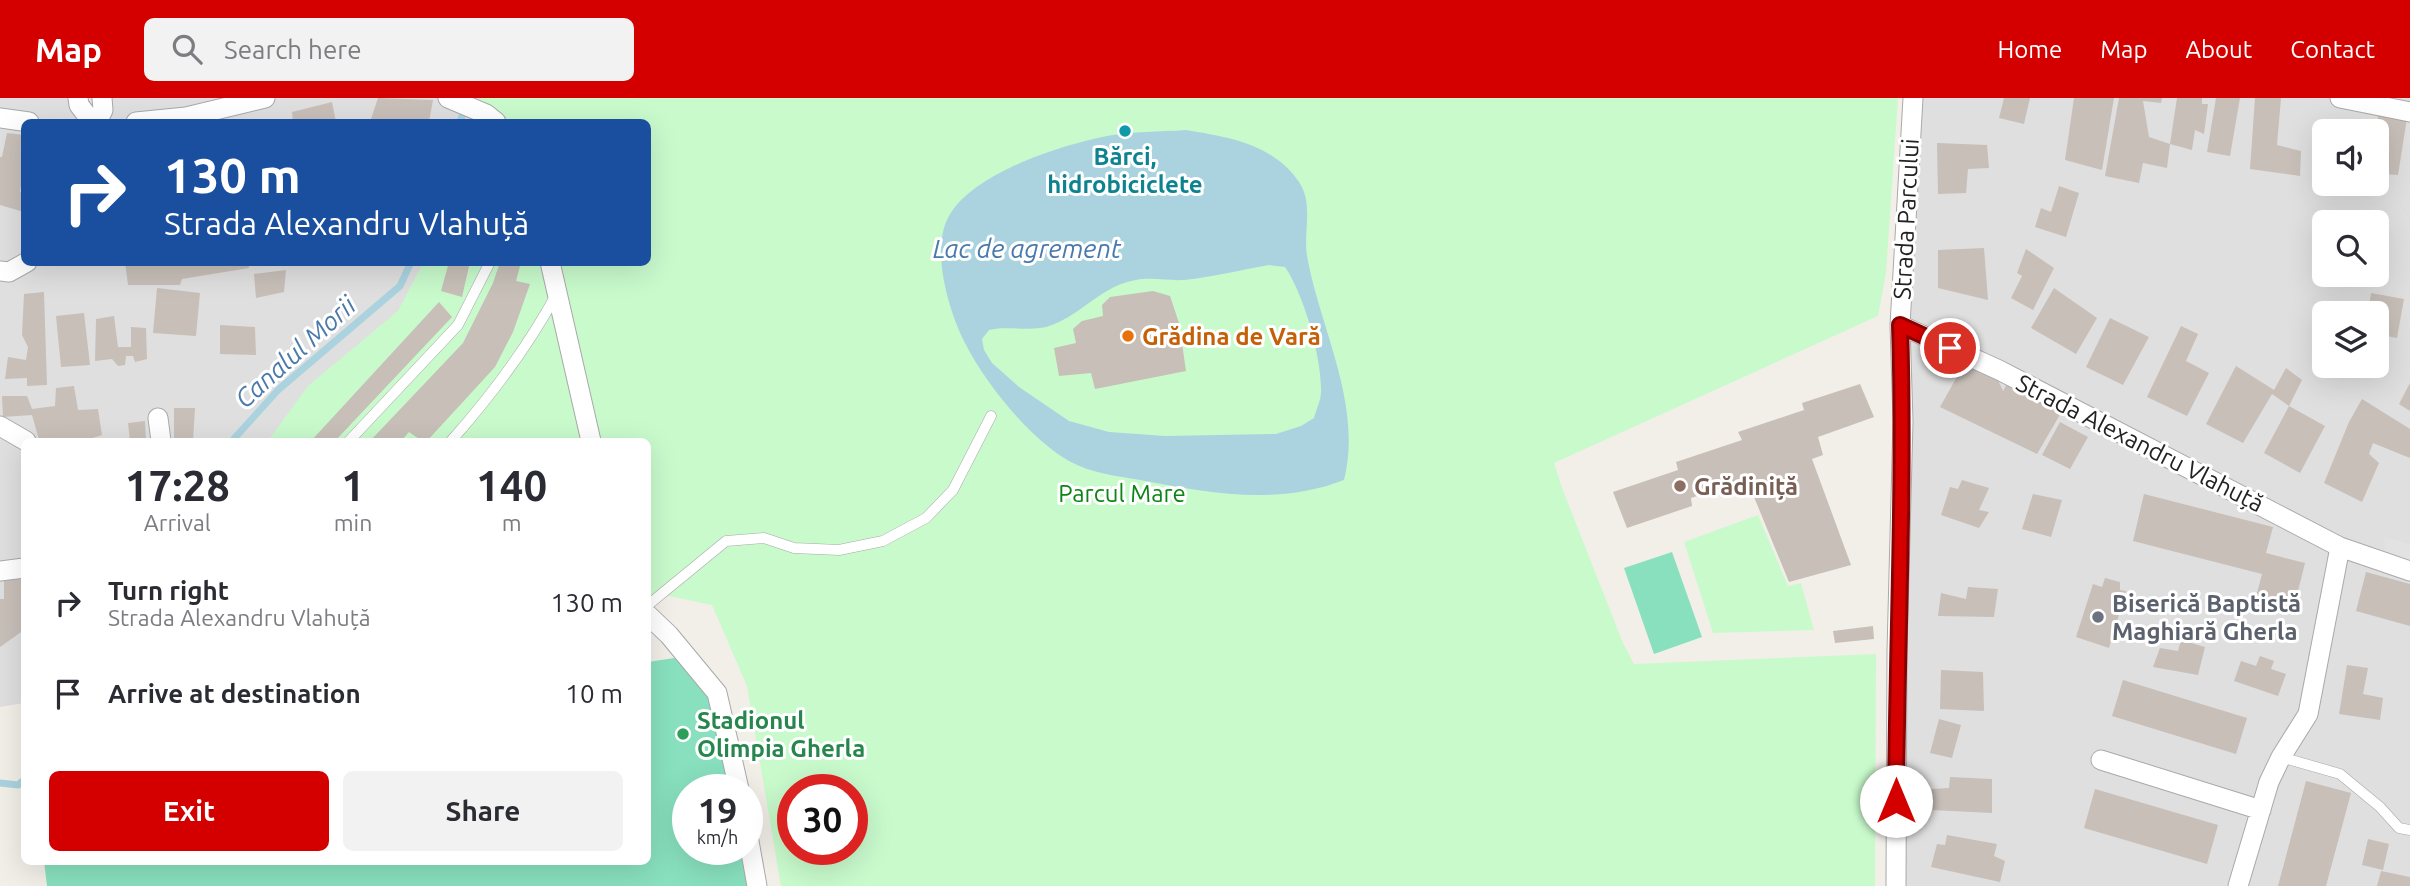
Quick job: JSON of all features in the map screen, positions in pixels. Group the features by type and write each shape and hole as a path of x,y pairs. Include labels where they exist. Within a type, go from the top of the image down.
{"street":[{"path":"78,98 79,105 91,119"},
{"path":"96,119 103,110 102,98"},
{"path":"166,119 186,117 265,98"},
{"path":"448,98 491,118"},
{"name":"Strada Parcului","path":"1896,886 1897,651 1903,421 1900,325 1913,98"},
{"path":"2347,99 2410,112"},
{"path":"0,118 21,121"},
{"path":"3,274 21,265"},
{"path":"551,266 590,438"},
{"name":"Strada Alexandru Vlahuță","path":"1900,325 1999,370 2340,547 2410,571"},
{"path":"158,418 161,438"},
{"path":"0,426 21,438"},
{"path":"2238,886 2269,782 2308,714 2340,547"},
{"path":"0,571 21,568"},
{"path":"651,618 718,693 736,774"},
{"path":"2101,761 2261,810"},
{"path":"753,865 757,886"}],"lane":[{"path":"352,438 458,326 488,266"},
{"path":"455,438 537,330 558,292"},
{"path":"651,603 726,541 764,538 794,548 839,550 883,541 926,518 953,490 991,416"},
{"path":"2281,757 2340,774 2380,807 2399,828 2410,830"}],"shaded area":[{"path":"0,98 540,98 544,119 21,119 21,266 565,266 453,438 21,438 21,704 0,707"},
{"path":"1903,98 2410,98 2410,886 1886,886"},
{"path":"2384,537 2410,544 2410,570 2386,563"}],"green space":[{"name":"Parcul Mare","path":"481,98 1898,98 1886,273 1878,316 1554,463 1623,643 1634,664 1876,654 1875,886 781,886 777,865 868,865 868,774 777,774 777,862 747,686 712,605 669,596 651,599 651,438 270,438 308,386 398,311 421,266 651,266 651,119 472,119"},
{"path":"1758,515 1788,586 1801,583 1814,630 1713,633 1684,542"},
{"path":"1672,552 1702,637 1654,654 1624,568"},
{"name":"Stadionul Olimpia Gherla","path":"687,656 708,678 725,774 672,774 672,865 743,865 747,886 47,886 44,865 651,865 651,662"}],"water":[{"name":"Lac de agrement","path":"1186,130 1249,144 1276,159 1299,182 1306,199 1307,256 1344,395 1348,452 1344,480 1293,493 1242,495 1191,489 1086,468 1054,451 1024,425 984,375 959,330 944,280 941,245 949,216 961,201 997,174 1066,146 1117,134","holes":["1269,265 1285,267 1299,293 1310,327 1321,378 1321,392 1314,418 1301,426 1276,434 1165,436 1109,432 1069,421 1019,387 992,363 984,350 982,339 989,330 1052,325 1124,283 1142,279 1195,279"]}],"building":[{"path":"378,98 433,100 430,119 371,119"},
{"path":"2004,98 2030,98 2024,124 1999,118"},
{"path":"2074,98 2114,98 2102,170 2065,160"},
{"path":"2119,98 2162,98 2161,103 2143,101 2149,137 2170,144 2167,168 2143,163 2139,183 2105,176"},
{"path":"2177,98 2202,98 2202,104 2208,104 2204,134 2195,130 2192,150 2170,144"},
{"path":"2216,98 2240,98 2230,156 2207,152"},
{"path":"2255,98 2281,98 2277,145 2301,151 2300,176 2250,169"},
{"path":"332,102 335,119 293,119 292,112"},
{"path":"2378,112 2407,118 2398,175 2389,174 2389,119 2378,119"},
{"path":"7,133 21,135 21,211 0,205 2,157"},
{"path":"1937,143 1987,145 1989,168 1968,169 1966,193 1938,194"},
{"path":"2059,186 2079,193 2066,237 2035,227 2041,208 2051,212"},
{"path":"1984,248 1988,300 1938,288 1938,250"},
{"path":"2026,249 2054,268 2033,310 2011,298 2022,276 2017,273"},
{"path":"126,266 249,268 182,279 180,285 128,285"},
{"path":"448,266 469,266 462,297 441,291"},
{"path":"499,266 520,266 516,281 530,284 513,332 495,367 430,438 418,438 409,432 404,438 373,438 463,343"},
{"path":"286,270 284,292 256,298 254,274"},
{"path":"157,288 200,293 196,336 153,333"},
{"path":"2054,288 2097,318 2076,354 2031,328"},
{"name":"Grădina de Vară","path":"1153,291 1170,296 1179,323 1186,371 1095,389 1091,373 1059,376 1054,348 1076,343 1073,329 1082,321 1103,316 1102,305 1110,297"},
{"path":"44,292 47,385 27,386 27,378 5,379 8,357 26,360 28,347 22,335 24,294"},
{"path":"2371,293 2404,299 2397,338 2389,336 2389,301 2370,301"},
{"path":"439,302 452,317 338,438 314,438"},
{"path":"84,313 90,365 61,367 56,316"},
{"path":"114,316 118,347 131,347 131,327 146,328 147,359 135,362 133,356 126,356 125,365 118,366 112,359 95,361 96,319"},
{"path":"2110,318 2149,337 2123,385 2086,367"},
{"path":"220,325 255,327 256,355 220,354"},
{"path":"2181,326 2198,334 2186,361 2209,373 2187,416 2147,397"},
{"path":"1964,364 1998,380 2003,391 2009,380 2061,413 2037,454 1940,407"},
{"path":"2236,366 2274,390 2286,368 2302,380 2289,406 2272,394 2243,443 2206,424"},
{"path":"2410,383 2410,411 2399,404"},
{"name":"Grădiniță","path":"1860,384 1874,417 1818,437 1823,455 1812,459 1851,565 1789,582 1747,480 1691,498 1692,506 1627,528 1613,492 1678,470 1676,462 1742,440 1738,432 1804,410 1802,403"},
{"path":"74,386 78,410 98,409 102,435 92,438 38,438 32,415 3,417 2,396 27,396 32,409 55,406 56,388"},
{"path":"2362,399 2410,429 2410,458 2373,443 2369,454 2379,463 2362,502 2324,483 2349,422"},
{"path":"2289,406 2325,426 2300,473 2264,453"},
{"path":"174,408 195,408 193,438 174,438"},
{"path":"145,421 146,438 130,438 128,423"},
{"path":"2060,422 2088,437 2070,469 2042,455"},
{"path":"1962,480 1989,488 1979,510 1989,512 1979,528 1941,515 1950,487 1958,489"},
{"path":"2033,494 2062,500 2051,537 2022,529"},
{"path":"2144,494 2273,527 2266,553 2305,563 2292,615 2254,605 2262,574 2133,541"},
{"path":"2366,572 2410,584 2410,626 2356,611"},
{"path":"21,577 21,632 0,647 0,599 4,599 4,581"},
{"path":"2105,578 2120,582 2120,590 2126,591 2109,648 2076,637 2093,584 2102,587"},
{"path":"1968,587 1998,589 1994,617 1938,616 1941,593 1966,599"},
{"path":"1873,626 1874,639 1835,643 1833,631"},
{"path":"2181,640 2205,647 2198,675 2153,667 2160,648 2178,651"},
{"path":"2260,656 2274,661 2271,669 2286,674 2278,696 2234,681 2241,661 2256,666"},
{"path":"2347,665 2368,668 2363,694 2383,698 2380,720 2339,714"},
{"path":"1941,670 1983,672 1984,711 1940,709"},
{"path":"2123,680 2247,718 2236,754 2112,716"},
{"path":"1939,719 1961,725 1952,758 1930,753"},
{"path":"1950,777 1992,779 1992,813 1931,810 1932,789 1949,788"},
{"path":"2306,781 2351,793 2326,886 2278,886"},
{"path":"2095,789 2218,825 2207,864 2084,828"},
{"path":"1947,835 1997,844 1994,856 2005,861 2000,882 1931,867 1937,844 1945,845"},
{"path":"2368,839 2389,844 2383,870 2362,865"},
{"path":"2381,871 2410,877 2410,886 2377,886"}],"waterway":[{"name":"Canalul Morii","path":"461,119 465,108"},
{"name":"Canalul Morii","path":"235,438 278,390 400,286 409,266"},
{"name":"Canalul Morii","path":"0,783 18,785 21,782"}],"place":[{"name":"Bărci, hidrobiciclete","path":"1125,131"},
{"name":"Grădina de Vară","path":"1128,336"},
{"name":"Grădiniță","path":"1680,486"},
{"name":"Biserică Baptistă Maghiară Gherla","path":"2098,617"},
{"name":"Stadionul Olimpia Gherla","path":"683,734"}],"route":[{"path":"1896,801 1903,421 1900,325 1950,348"}]}
